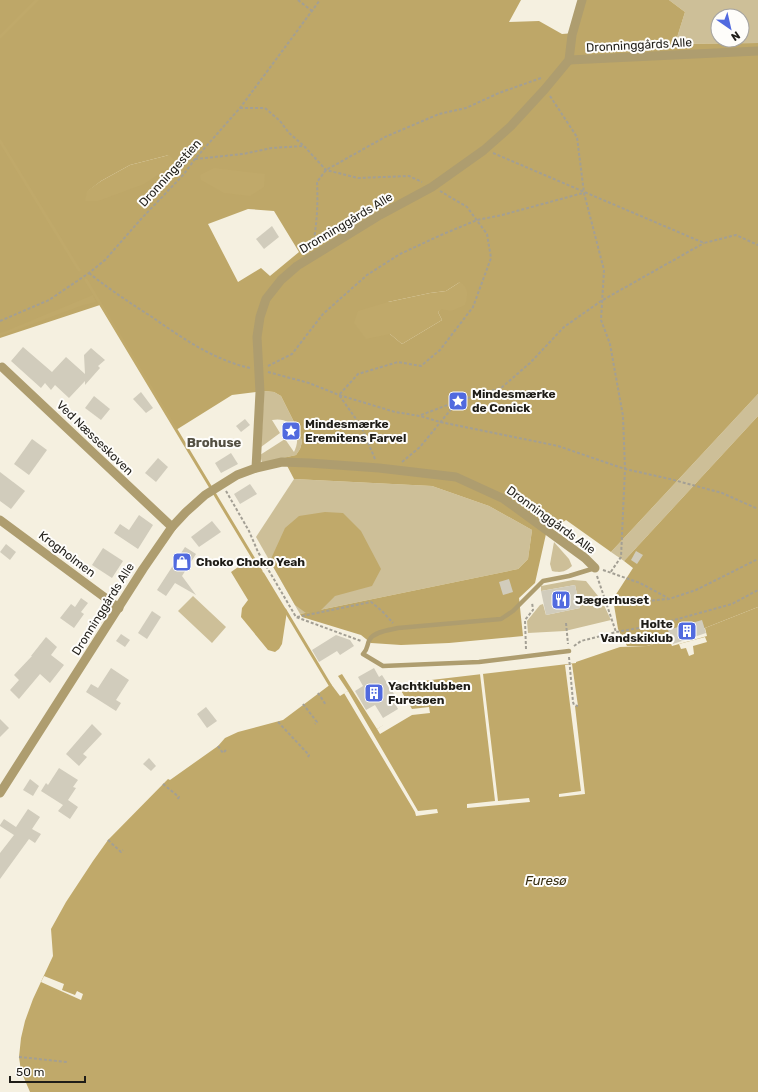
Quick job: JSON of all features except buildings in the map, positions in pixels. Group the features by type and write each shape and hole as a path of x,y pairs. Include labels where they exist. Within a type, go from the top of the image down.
{"street":[{"name":"Dronninggårds Alle","path":"256,468 259,429 259,370 257,337 260,317 266,299 281,280 297,266 380,215 432,187 484,150 511,126 569,60 572,35 582,0"},
{"name":"Dronninggårds Alle","path":"569,60 758,51"},
{"name":"Ved Næsseskoven","path":"2,367 172,528"},
{"name":"Dronninggårds Alle","path":"0,793 143,569 172,528 186,512 205,495 237,475 256,468 282,462 302,462 379,468 456,477 504,499 585,558 595,568"},
{"name":"Krogholmen","path":"0,520 119,608"}],"lane":[{"path":"569,651 479,662 382,666 363,654 367,649 370,639 375,634 382,632 398,628 500,619 514,611 543,581 569,576 595,568"}],"path":[{"path":"298,0 312,11"},
{"name":"Dronningestien","path":"0,321 49,300 89,273 105,260 141,218 184,174 195,159 240,108 320,0"},
{"path":"310,258 317,226 317,182 326,170 385,137 417,123 439,114 466,108 499,93 557,73"},
{"path":"545,89 577,137 584,193 604,270 600,320 610,344 623,416 625,469 621,557 610,573 640,583 669,599"},
{"path":"240,108 265,108 280,121 289,133 304,146 326,170 358,178 409,176 432,187 467,207 487,234 491,258 473,307 440,350 421,366 398,362 358,374 339,395"},
{"path":"195,159 243,154 272,148 304,146"},
{"path":"484,150 704,243"},
{"path":"259,370 292,354 323,314 367,275 400,254 476,220 502,215 584,193"},
{"path":"420,416 458,401 501,388 530,363 564,327 601,301 704,243 736,235 758,245"},
{"path":"89,273 126,301 194,345 235,364 309,383 339,395 395,412 558,446 625,469 670,478 722,492 758,510"},
{"path":"339,395 360,426 379,468"},
{"path":"392,470 420,447 458,401"},
{"path":"223,485 249,531 258,552 296,617 362,641 360,648 363,654"},
{"path":"607,604 669,599 696,590 758,559"},
{"path":"595,568 616,632"},
{"path":"569,651 581,640 656,625 732,604 758,590"},
{"path":"527,657 525,620 533,610 530,595"},
{"path":"296,617 355,607 371,602 398,628"},
{"path":"566,622 573,702 574,705 578,706"},
{"path":"318,693 326,705"},
{"path":"303,704 317,722 315,724"},
{"path":"278,722 309,755 308,757"},
{"path":"218,746 223,752 226,750"},
{"path":"164,784 179,797 177,800"},
{"path":"108,840 121,852 123,850"},
{"path":"19,1057 67,1062"}],"shaded area":[{"path":"0,0 521,0 509,22 539,21 562,34 575,33 585,0 669,0 685,12 675,44 710,44 710,48 750,48 750,43 758,43 758,394 611,552 566,520 546,534 535,583 519,598 523,636 449,643 401,645 371,643 361,635 302,617 300,614 518,569 528,559 532,530 489,506 432,486 294,479 283,458 296,455 302,442 300,434 281,396 274,392 264,391 232,395 176,430 100,305 0,338","holes":["169,155 88,191 101,181 130,165","248,209 274,211 299,252 270,276 261,268 238,282 208,224","460,282 438,312 442,320 402,344 390,334 388,302 446,291"]},
{"path":"669,0 758,0 758,43 750,43 750,8 710,8 710,44 675,44 685,12"},
{"path":"264,391 274,392 281,396 300,434 302,442 296,455 262,463 260,455 285,439 294,452 297,439 297,433 291,424 286,421 272,420 280,433 261,447"},
{"path":"758,394 758,416 624,561 611,552"},
{"path":"758,416 758,607 705,628 647,646 627,646 618,629 613,599 633,568 624,561"},
{"path":"294,479 432,486 489,506 532,530 528,559 518,569 300,614 256,537"},
{"path":"554,542 569,559 572,566 563,572 552,571 550,564"},
{"path":"573,580 586,581 602,601 611,620 565,631 528,633 527,621 540,605 543,604 546,615 580,608 575,585 541,591 541,586"},
{"path":"193,596 226,627 212,643 178,611"}],"water":[{"path":"169,155 174,160 170,167 144,184 98,201 85,201 87,191 101,181 130,165"},
{"path":"214,168 265,174 264,187 250,196 224,193 201,180 200,175"},
{"path":"460,282 463,284 467,292 465,305 451,311 441,309 438,312 442,320 402,344 390,334 366,339 354,323 358,311 388,302 446,291"},
{"path":"93,295 96,302 83,305 0,336 0,333"},
{"path":"325,512 343,513 361,531 381,569 372,586 335,596 320,611 306,613 295,605 270,561 285,528 299,516"},
{"path":"241,565 259,568 264,573 287,611 282,644 275,652 268,650 241,617 242,608 248,600 231,572"},
{"name":"Furesø","path":"758,607 758,1092 30,1092 21,1071 19,1057 21,1038 33,999 53,956 51,929 66,902 108,840 168,779 170,780 218,746 225,738 238,732 283,720 331,684 340,696 348,691 338,676 342,674 377,729 411,709 397,684 576,663 620,647 647,646 669,639 672,646 707,636 705,628"}],"pier":[{"path":"705,637 707,642 693,646 694,654 689,656 686,648 681,649 679,644"},
{"path":"572,664 578,706 575,706 585,794 559,797 559,794 581,791 565,665"},
{"path":"480,674 483,674 498,801 529,798 530,802 467,808 467,804 495,801"},
{"path":"395,684 397,684 412,709 429,707 430,713 412,715 380,734 377,729 383,725 382,724 409,708"},
{"path":"348,691 418,811 437,809 438,813 416,816 344,693"},
{"path":"44,976 64,984 62,990 75,995 77,991 83,994 81,1000 41,982"}],"waterway":[{"path":"0,37 37,0"},
{"path":"0,141 79,270"},
{"path":"86,280 261,571"},
{"path":"285,610 330,685"}],"place":[{"name":"Mindesmærke de Conick","path":"458,401"},
{"name":"Mindesmærke Eremitens Farvel","path":"291,431"},
{"name":"Choko Choko Yeah","path":"182,562"},
{"name":"Jægerhuset","path":"561,600"},
{"name":"Holte Vandskiklub","path":"687,631"},
{"name":"Yachtklubben Furesøen","path":"374,693"}],"district":[{"name":"Brohuse","path":"214,442"}]}
